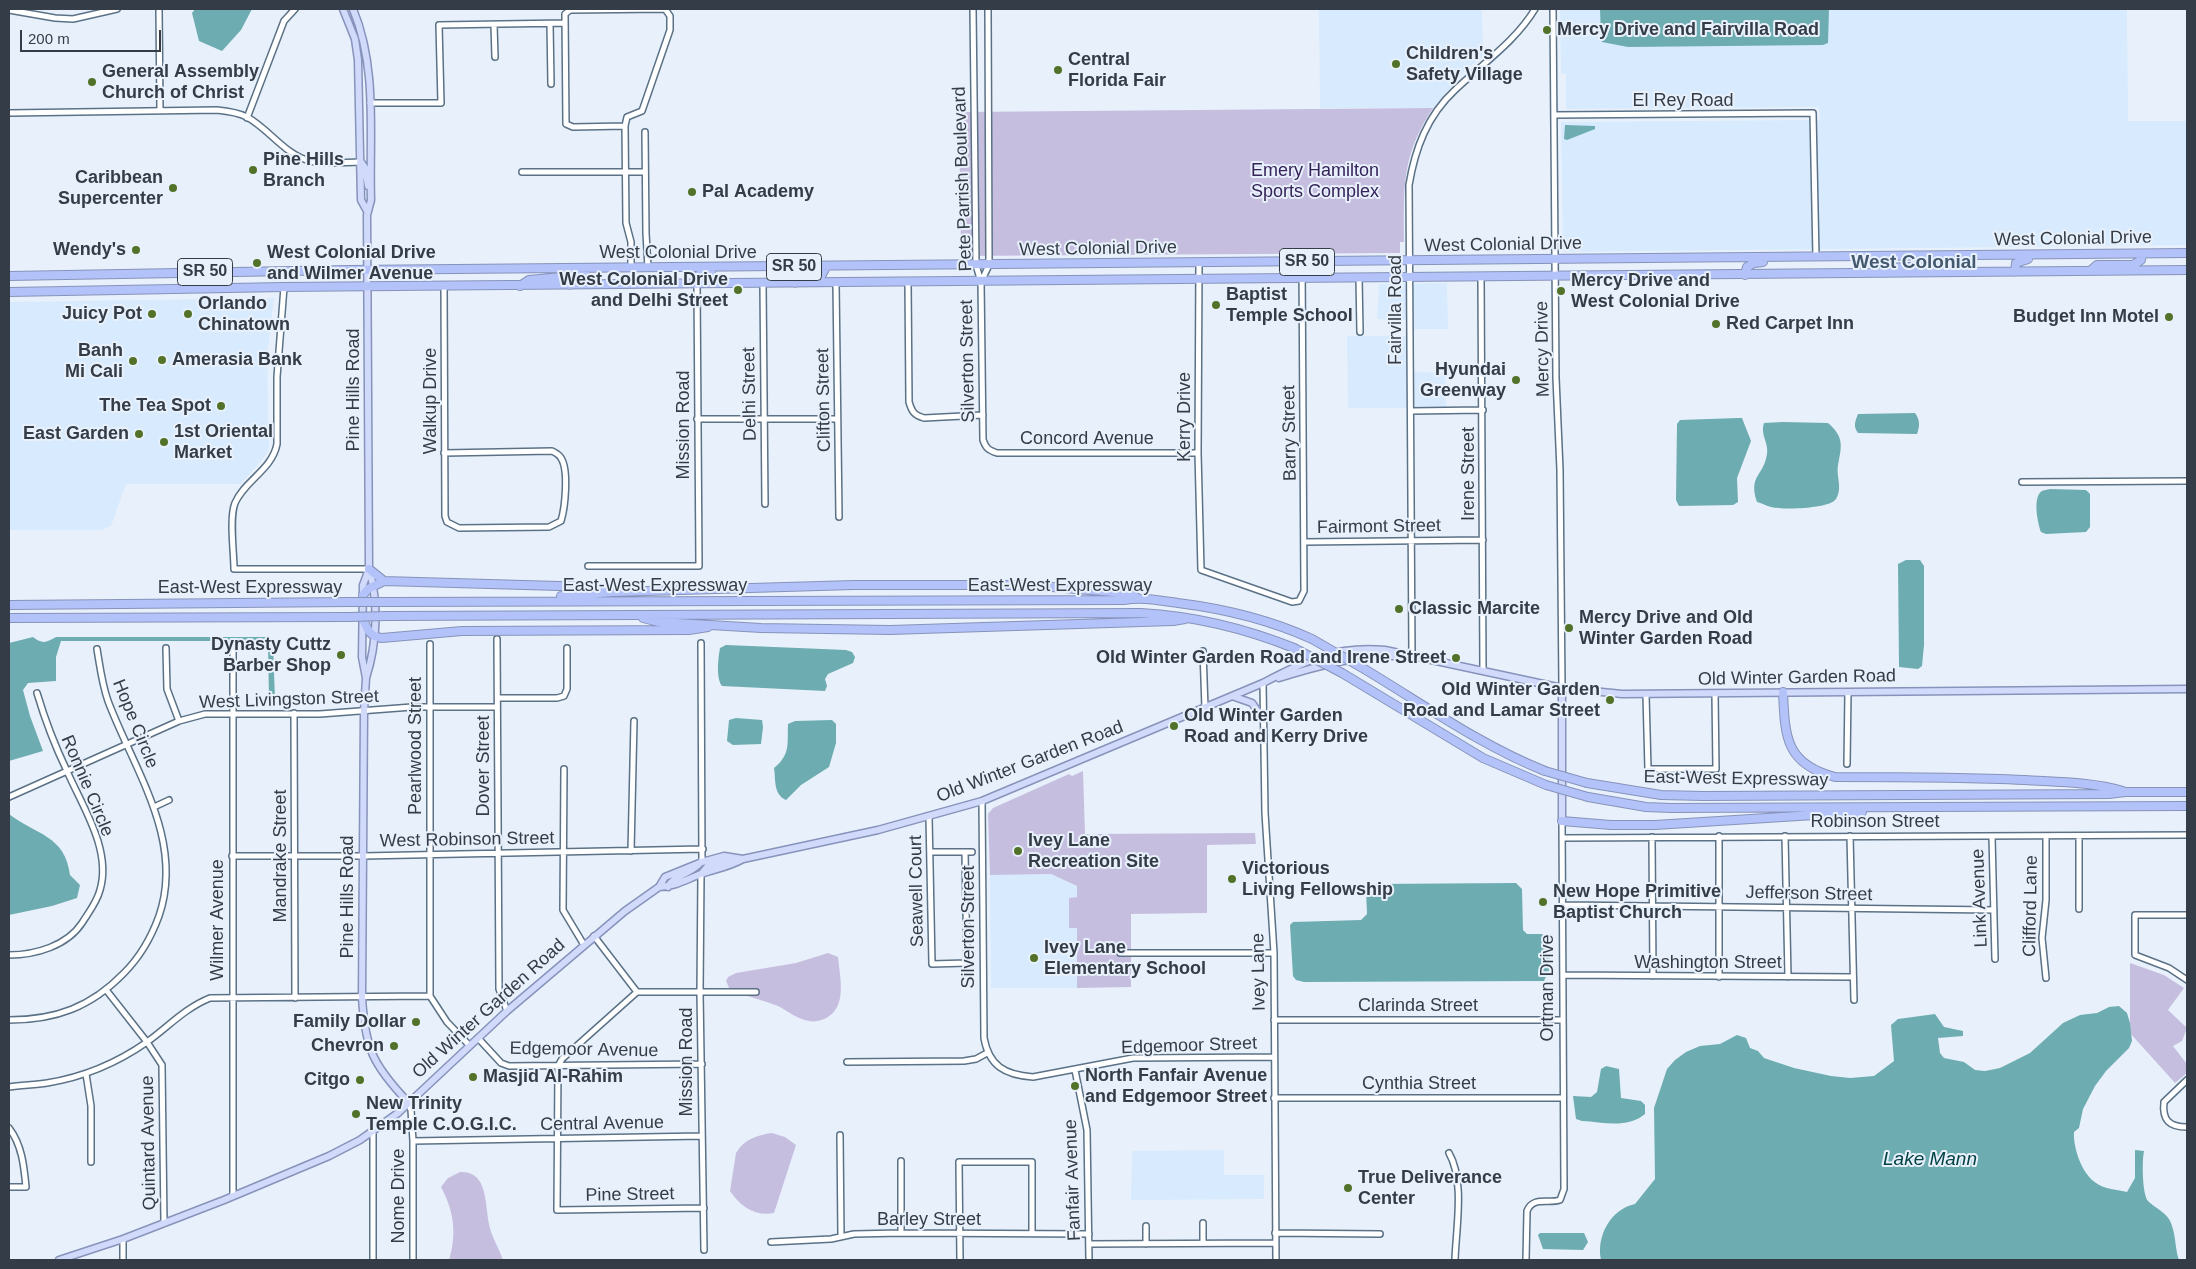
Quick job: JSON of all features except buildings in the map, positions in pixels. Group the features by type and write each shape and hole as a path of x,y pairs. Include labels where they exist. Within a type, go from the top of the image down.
{"highway":[{"name":"West Colonial Drive","path":"9,277 21,275 368,270 2187,253"},
{"path":"2015,272 2016,263 2020,260 2061,258 2067,254"},
{"path":"2090,271 2096,265 2133,265 2141,260 2142,254"},
{"path":"1884,273 1887,268 1932,266 1938,263 1938,256"},
{"path":"1746,275 1747,267 1750,264 1795,262 1802,257"},
{"path":"1090,264 1090,281"},
{"path":"836,283 837,276 841,271 869,270 875,266"},
{"path":"697,284 697,277 700,274 732,272 738,267"},
{"path":"795,283 803,278 821,276 826,267"},
{"path":"570,285 570,278 573,275 581,272 600,273 609,268"},
{"path":"520,286 529,280 562,278 565,269"},
{"name":"West Colonial Drive","path":"9,292 284,287 2187,270"},
{"path":"182,289 211,281 219,272"},
{"path":"96,274 96,290"},
{"path":"369,569 384,581"},
{"path":"363,595 384,581 594,588 613,592"},
{"path":"538,601 553,597 613,592 854,585 1027,585 1126,593 1138,598"},
{"name":"East-West Expressway","path":"9,605 538,601 978,601 1124,600 1138,598 1220,608 1259,618 1312,640 1366,670 1475,736 1520,760 1545,771 1587,783 1661,795 2187,792"},
{"name":"East-West Expressway","path":"9,618 639,617 658,614 1141,613 1190,618 1235,627 1294,648 1342,673 1483,758 1546,785 1588,797 1638,806 1671,808 2187,806"},
{"path":"639,617 659,622 720,626 890,630 1173,621 1190,618"},
{"path":"363,619 374,637 462,631 689,630 720,626"},
{"path":"1782,692 1784,724 1788,742 1798,758 1817,772 1834,777 1973,778 2046,781 2110,787 2125,792"},
{"path":"1562,821 1611,825 1655,825 1798,815 2000,806"}],"main road":[{"name":"Pine Hills Road","path":"344,9 355,39 358,60 361,200 367,211"},
{"name":"Pine Hills Road","path":"353,9 365,41 368,59 371,191 371,200 367,211 369,287 369,569 374,586 374,637 373,656 366,678 364,711 362,997 364,1032 376,1065 408,1102"},
{"path":"360,162 365,168 366,184 371,191"},
{"name":"Pine Hills Road","path":"366,678 362,657 363,585 369,569"},
{"name":"Old Winter Garden Road","path":"58,1260 164,1224 330,1156 373,1133 584,944 635,902 659,887 665,877 702,862 724,856 740,858 878,830 982,801 1263,683 1306,660 1346,649 1362,647 1385,650 1562,688 1646,695 2187,688"},
{"name":"Old Winter Garden Road","path":"1263,683 1318,666 1360,658 1412,656"},
{"name":"Ortman Drive","path":"1562,688 1562,821"},
{"path":"1232,696 1252,702 1263,719"},
{"name":"Old Winter Garden Road","path":"659,887 668,887 701,874 732,865 740,858"},
{"path":"668,887 671,881 696,869 702,862"}],"street":[{"path":"9,10 55,18 73,19 117,9"},
{"path":"159,9 160,110"},
{"path":"247,118 284,21 295,9"},
{"path":"625,126 573,127 566,124 566,14 570,10 664,9 670,16 670,30 642,111 626,116 626,223 631,242 631,268"},
{"name":"Pete Parrish Boulevard","path":"972,9 976,265 981,282"},
{"name":"Pete Parrish Boulevard","path":"981,282 989,265 988,9"},
{"name":"Fairvilla Road","path":"1412,656 1410,185 1413,163 1424,133 1433,116 1453,91 1527,23 1535,9"},
{"name":"Mercy Drive","path":"1553,9 1562,688"},
{"path":"370,103 440,104 439,25 566,23"},
{"path":"550,24 551,84"},
{"path":"494,25 495,57"},
{"path":"9,113 160,110 217,110 233,112 247,118 297,156 308,160 360,162"},
{"name":"El Rey Road","path":"1554,115 1813,113 1816,257"},
{"path":"645,132 648,268"},
{"path":"522,172 645,172"},
{"name":"Barry Street","path":"1299,601 1304,591 1302,262"},
{"name":"Kerry Drive","path":"1199,263 1198,453 1201,570 1292,602 1299,601"},
{"name":"Irene Street","path":"1481,277 1483,671"},
{"path":"1359,278 1360,332"},
{"path":"908,282 909,402 912,411 917,416 924,418 983,415"},
{"name":"Silverton Street","path":"981,282 983,440"},
{"name":"Clifton Street","path":"836,283 839,517"},
{"name":"Mission Road","path":"588,566 699,566 697,284"},
{"name":"Delhi Street","path":"763,284 765,504"},
{"name":"Walkup Drive","path":"444,286 444,453 445,516 447,522 459,528 549,527 561,521 564,511 565,466 559,454 552,451 444,453"},
{"path":"284,287 277,377 277,444 275,454 270,462 234,504 234,569 369,569"},
{"path":"1411,411 1482,410"},
{"path":"697,419 837,419"},
{"name":"Concord Avenue","path":"983,440 988,450 997,453 1198,453"},
{"path":"2022,482 2187,481"},
{"name":"Fairmont Street","path":"1304,542 1483,540"},
{"name":"Dover Street","path":"498,639 497,853 499,989 507,1011"},
{"path":"701,643 702,862"},
{"name":"Wilmer Avenue","path":"233,644 233,1196"},
{"name":"Pearlwood Street","path":"430,644 430,996"},
{"path":"166,648 167,689 179,721"},
{"path":"498,698 557,698 566,694 568,689 566,648"},
{"name":"Hope Circle","path":"9,1020 39,1019 64,1013 107,991 142,953 153,933 162,908 167,880 165,843 154,807 108,700 102,680 97,649"},
{"path":"1203,651 1205,708"},
{"name":"Ivey Lane","path":"1263,683 1265,813 1274,953 1276,1260"},
{"path":"1847,764 1848,692"},
{"name":"Ronnie Circle","path":"9,955 23,955 52,947 77,930 101,889 102,864 98,841 45,722 36,694"},
{"path":"1646,695 1648,769 1716,769 1715,694"},
{"name":"West Livingston Street","path":"9,797 127,746 179,721 205,714 320,714 430,707 498,706"},
{"name":"Mandrake Street","path":"294,713 294,998"},
{"path":"631,851 634,721"},
{"path":"564,769 563,910 584,944"},
{"path":"154,807 169,800"},
{"name":"Silverton Street","path":"982,801 984,1038 987,1053"},
{"name":"Seawell Court","path":"929,817 932,964 967,963 965,852"},
{"name":"Ortman Drive","path":"1526,1260 1526,1211 1529,1206 1537,1202 1555,1202 1560,1200 1563,1195 1562,1020 1564,905 1562,821"},
{"name":"Robinson Street","path":"1563,838 1652,836 2187,835"},
{"path":"1652,836 1653,976"},
{"path":"1719,836 1719,977"},
{"path":"1785,836 1788,977"},
{"path":"1850,836 1854,1000"},
{"name":"Link Avenue","path":"1992,836 1996,959"},
{"name":"Clifford Lane","path":"2046,836 2046,900 2042,938 2046,978"},
{"path":"2079,836 2080,908"},
{"name":"West Robinson Street","path":"232,856 363,856 703,849"},
{"path":"930,852 972,852"},
{"name":"Mission Road","path":"701,874 700,992 704,1250"},
{"name":"Jefferson Street","path":"1564,905 1786,906 1994,910"},
{"path":"2187,915 2136,915 2135,955 2169,968 2187,980"},
{"path":"594,936 637,992"},
{"path":"1120,953 1274,953"},
{"name":"Washington Street","path":"1563,975 1853,978"},
{"name":"Quintard Avenue","path":"107,991 147,1042 162,1065 164,1224"},
{"path":"557,1138 558,1066 562,1059 637,992 756,992"},
{"path":"9,1087 47,1083 86,1074 112,1063 147,1042 195,1004 210,998 430,996 447,1022 469,1046"},
{"name":"Clarinda Street","path":"1274,1020 1562,1020"},
{"name":"Edgemoor Avenue","path":"478,1038 501,1062 509,1066 702,1064"},
{"path":"847,1062 964,1061 976,1059 987,1053"},
{"name":"Edgemoor Street","path":"987,1053 998,1066 1019,1076 1033,1077 1133,1058 1274,1057"},
{"name":"Fanfair Avenue","path":"1075,1070 1087,1130 1089,1260"},
{"path":"86,1074 91,1106 90,1162"},
{"path":"2187,1080 2164,1102 2163,1112 2170,1125 2177,1127 2187,1126"},
{"name":"Cynthia Street","path":"1274,1098 1563,1098"},
{"name":"Nome Drive","path":"408,1102 411,1110 413,1141 413,1260"},
{"path":"9,1128 24,1163 26,1187 9,1187"},
{"path":"373,1133 374,1260"},
{"path":"840,1135 841,1237"},
{"name":"Central Avenue","path":"413,1141 702,1136"},
{"name":"Pine Street","path":"557,1138 557,1210 704,1208"},
{"path":"1449,1153 1455,1164 1458,1181 1455,1260"},
{"path":"901,1161 901,1233"},
{"path":"960,1260 959,1162 1032,1162 1032,1233"},
{"path":"1203,1223 1204,1243"},
{"path":"1146,1226 1146,1244"},
{"path":"1275,1233 1380,1234"},
{"name":"Barley Street","path":"771,1242 830,1239 854,1234 1089,1234"},
{"path":"123,1239 123,1260"},
{"path":"1089,1244 1275,1243"}],"shaded area":[{"name":"Children's Safety Village","path":"1319,9 1482,9 1483,56 1464,72 1433,108 1320,108"},
{"path":"1560,9 2127,9 2128,121 2187,121 2187,245 1563,252 1561,122 1820,120 1819,107 1566,109 1566,74 1561,74"},
{"path":"1447,283 1448,329 1413,329 1412,320 1377,319 1379,284"},
{"path":"274,298 267,357 269,446 267,454 241,484 126,484 111,526 101,530 9,530 9,302"},
{"path":"1347,336 1408,336 1408,369 1418,372 1445,373 1446,408 1348,408"},
{"name":"Ivey Lane Elementary School","path":"1051,874 1077,886 1077,897 1069,898 1077,928 1077,988 991,988 990,875"},
{"path":"1224,1150 1224,1175 1264,1175 1264,1199 1131,1200 1132,1151"}],"green space":[{"name":"Emery Hamilton Sports Complex","path":"1433,108 1415,142 1406,172 1404,242 1400,242 1400,253 961,256 959,112"},
{"path":"1083,771 1085,834 1255,833 1256,844 1207,845 1207,913 1131,914 1131,987 1077,988 1077,928 1069,928 1069,898 1077,897 1077,886 1051,874 990,875 988,814 993,808 1069,774 1072,776"},
{"path":"828,953 838,957 841,992 837,1008 824,1019 813,1021 797,1017 778,1006 730,990 726,981 728,977 736,973 796,963"},
{"path":"2130,963 2164,975 2184,988 2168,1010 2187,1028 2182,1041 2173,1046 2187,1064 2187,1073 2175,1083 2130,1033"},
{"path":"772,1133 785,1137 796,1145 774,1213 767,1214 754,1212 743,1206 730,1191 736,1153 739,1148 752,1138"},
{"path":"460,1172 469,1173 476,1177 480,1183 490,1229 503,1260 449,1260 453,1241 453,1223 449,1205 441,1187 448,1178"}],"water":[{"path":"195,9 252,9 241,30 222,51 199,41 192,13"},
{"path":"1600,9 1829,9 1828,43 1823,45 1628,47 1602,42"},
{"path":"1565,125 1595,126 1595,129 1567,140 1564,139"},
{"path":"1915,413 1919,423 1917,434 1858,433 1855,428 1858,414"},
{"path":"1742,418 1751,441 1737,478 1738,502 1733,505 1679,506 1676,500 1677,424 1680,420"},
{"path":"1764,423 1828,423 1837,433 1841,447 1838,469 1839,491 1836,499 1832,502 1816,507 1785,508 1771,507 1757,502 1755,481 1763,467 1767,454 1763,431"},
{"path":"2050,489 2086,490 2090,494 2090,527 2086,532 2046,534 2041,532 2038,523 2037,499 2042,491"},
{"path":"1906,560 1920,560 1924,566 1924,645 1922,666 1918,669 1899,667 1898,564"},
{"path":"33,637 44,642 56,637 269,637 273,643 275,700 269,700 268,641 61,641 56,657 56,681 28,683 23,690 43,751 9,761 9,643"},
{"path":"726,645 846,650 852,652 855,657 853,663 828,674 825,679 827,686 825,691 722,686 718,673 719,657 720,648"},
{"path":"736,718 762,720 761,744 733,745 727,741 729,720"},
{"path":"832,720 836,724 836,743 829,767 801,785 786,800 777,790 774,768 786,753 788,724 795,721"},
{"path":"9,814 48,837 56,844 67,862 70,875 80,885 77,898 52,906 9,915"},
{"path":"1516,883 1522,889 1523,930 1527,934 1542,934 1550,939 1549,970 1544,981 1304,982 1296,980 1293,976 1290,925 1293,922 1361,920 1367,914 1366,889 1372,884"},
{"name":"Lake Mann","path":"2119,1006 2127,1013 2132,1041 2129,1048 2106,1071 2095,1086 2083,1109 2079,1128 2074,1132 2075,1145 2079,1160 2091,1179 2103,1187 2127,1192 2135,1178 2135,1150 2144,1151 2143,1177 2146,1197 2148,1201 2168,1218 2173,1230 2179,1260 1601,1260 1601,1242 1607,1225 1619,1211 1635,1204 1655,1179 1654,1108 1667,1069 1686,1052 1700,1046 1720,1044 1737,1035 1746,1038 1750,1048 1758,1051 1764,1058 1794,1068 1850,1078 1874,1076 1894,1061 1891,1025 1898,1019 1935,1014 1944,1027 1963,1031 1963,1036 1938,1038 1940,1053 1944,1058 1964,1062 1975,1070 1985,1071 2000,1068 2030,1053 2063,1023 2080,1015 2097,1013 2109,1007"},
{"path":"1606,1066 1619,1069 1621,1098 1641,1101 1645,1105 1645,1114 1638,1119 1615,1124 1576,1119 1573,1096 1591,1097 1597,1092 1601,1069"},
{"path":"1540,1233 1584,1233 1588,1242 1583,1250 1543,1249 1538,1235"}],"place":[{"name":"Mercy Drive and Fairvilla Road","path":"1547,30"},
{"name":"Children's Safety Village","path":"1396,64"},
{"name":"Central Florida Fair","path":"1058,70"},
{"name":"General Assembly Church of Christ","path":"92,82"},
{"name":"Pine Hills Branch","path":"253,170"},
{"name":"Caribbean Supercenter","path":"173,188"},
{"name":"Pal Academy","path":"692,192"},
{"name":"Wendy's","path":"136,250"},
{"name":"West Colonial Drive and Wilmer Avenue","path":"257,263"},
{"name":"West Colonial Drive and Delhi Street","path":"738,290"},
{"name":"Mercy Drive and West Colonial Drive","path":"1561,291"},
{"name":"Baptist Temple School","path":"1216,305"},
{"name":"Juicy Pot","path":"152,314"},
{"name":"Orlando Chinatown","path":"188,314"},
{"name":"Budget Inn Motel","path":"2169,317"},
{"name":"Red Carpet Inn","path":"1716,324"},
{"name":"Amerasia Bank","path":"162,360"},
{"name":"Banh Mi Cali","path":"133,361"},
{"name":"Hyundai Greenway","path":"1516,380"},
{"name":"The Tea Spot","path":"221,406"},
{"name":"East Garden","path":"139,434"},
{"name":"1st Oriental Market","path":"164,442"},
{"name":"Classic Marcite","path":"1399,609"},
{"name":"Mercy Drive and Old Winter Garden Road","path":"1569,628"},
{"name":"Dynasty Cuttz Barber Shop","path":"341,655"},
{"name":"Old Winter Garden Road and Irene Street","path":"1456,658"},
{"name":"Old Winter Garden Road and Lamar Street","path":"1610,700"},
{"name":"Old Winter Garden Road and Kerry Drive","path":"1174,726"},
{"name":"Ivey Lane Recreation Site","path":"1018,851"},
{"name":"Victorious Living Fellowship","path":"1232,879"},
{"name":"New Hope Primitive Baptist Church","path":"1543,902"},
{"name":"Ivey Lane Elementary School","path":"1034,958"},
{"name":"Family Dollar","path":"416,1022"},
{"name":"Chevron","path":"394,1046"},
{"name":"Masjid Al-Rahim","path":"473,1077"},
{"name":"Citgo","path":"360,1080"},
{"name":"North Fanfair Avenue and Edgemoor Street","path":"1075,1086"},
{"name":"New Trinity Temple C.O.G.I.C.","path":"356,1114"},
{"name":"True Deliverance Center","path":"1348,1188"}],"district":[{"name":"West Colonial","path":"1914,263"}]}
